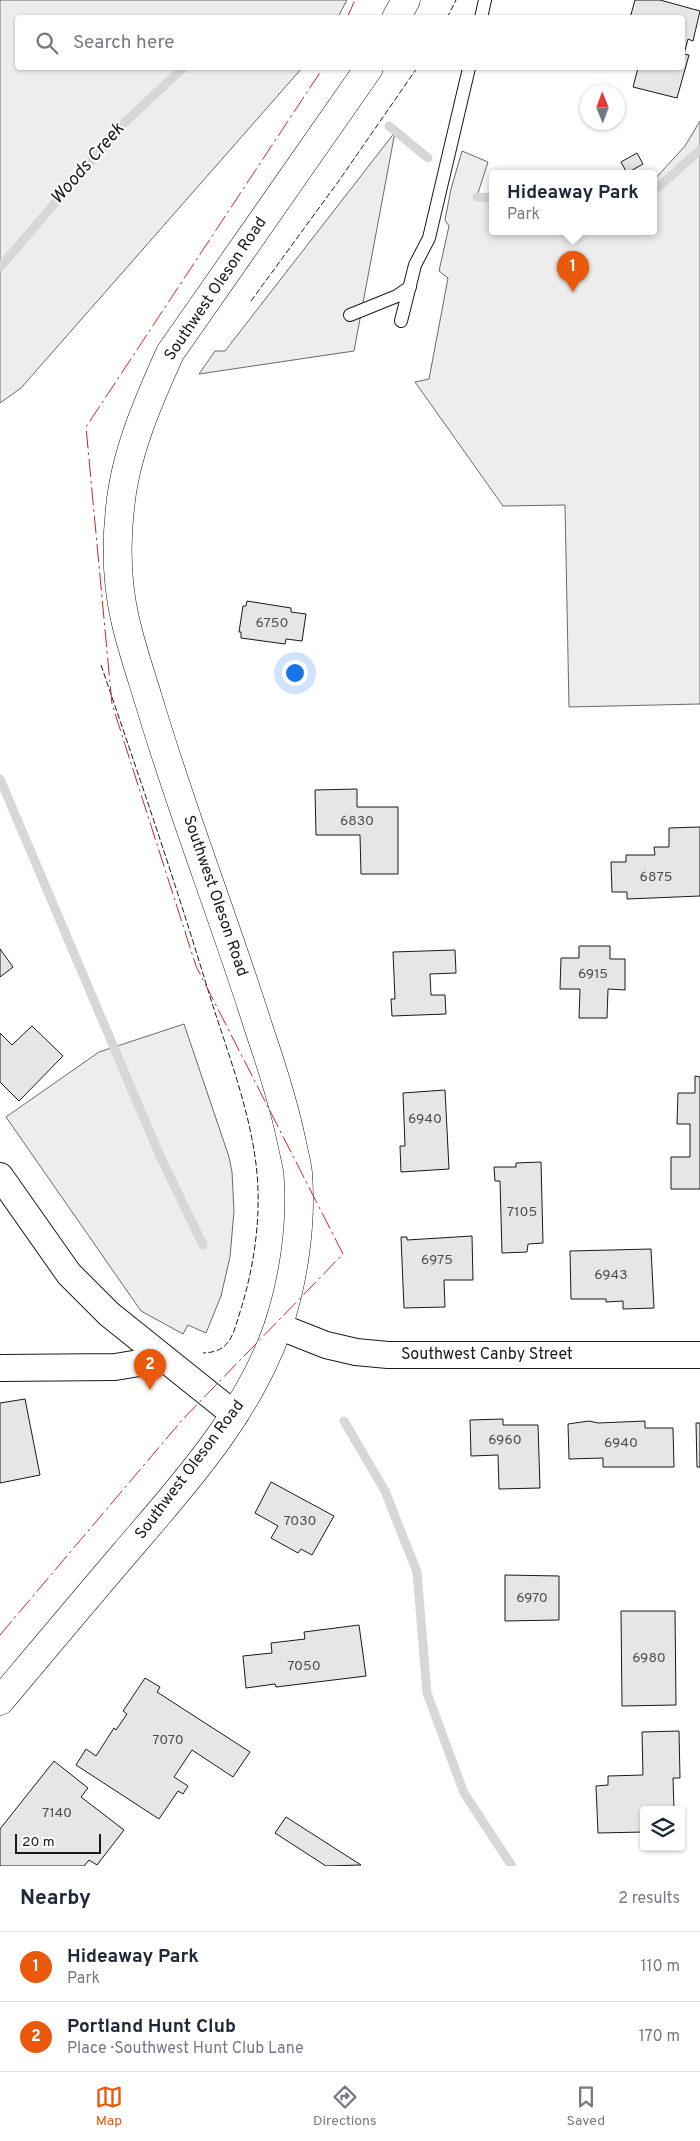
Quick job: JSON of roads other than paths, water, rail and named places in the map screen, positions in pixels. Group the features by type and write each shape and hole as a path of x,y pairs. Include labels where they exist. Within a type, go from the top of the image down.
{"main road":[{"path":"398,15 406,0"},
{"name":"Southwest Oleson Road","path":"0,1701 160,1513 236,1416 259,1372 278,1326 291,1276 298,1224 298,1172 284,1105 243,978 156,726 125,620 120,590 118,545 120,508 125,477 136,437 149,399 170,353 368,70"}],"street":[{"path":"0,1176 69,1274 109,1314 236,1416"},
{"name":"Southwest Canby Street","path":"278,1326 326,1345 356,1352 388,1355 700,1355"},
{"path":"0,1368 115,1367 164,1359"}],"lane":[{"path":"481,15 485,0"},
{"path":"401,322 415,265 429,238 469,70"},
{"path":"350,315 397,296 410,287"}],"waterway":[{"name":"Woods Creek","path":"0,267 122,125 181,70"},
{"name":"Woods Creek","path":"389,126 428,158"},
{"name":"Woods Creek","path":"657,188 700,150"},
{"name":"Woods Creek","path":"477,197 489,198"},
{"path":"0,779 160,1156 203,1245"},
{"path":"344,1421 385,1491 417,1572 427,1693 464,1793 512,1866"}],"place":[{"name":"Hideaway Park","path":"573,292"},
{"name":"Portland Hunt Club","path":"150,1390"}]}
